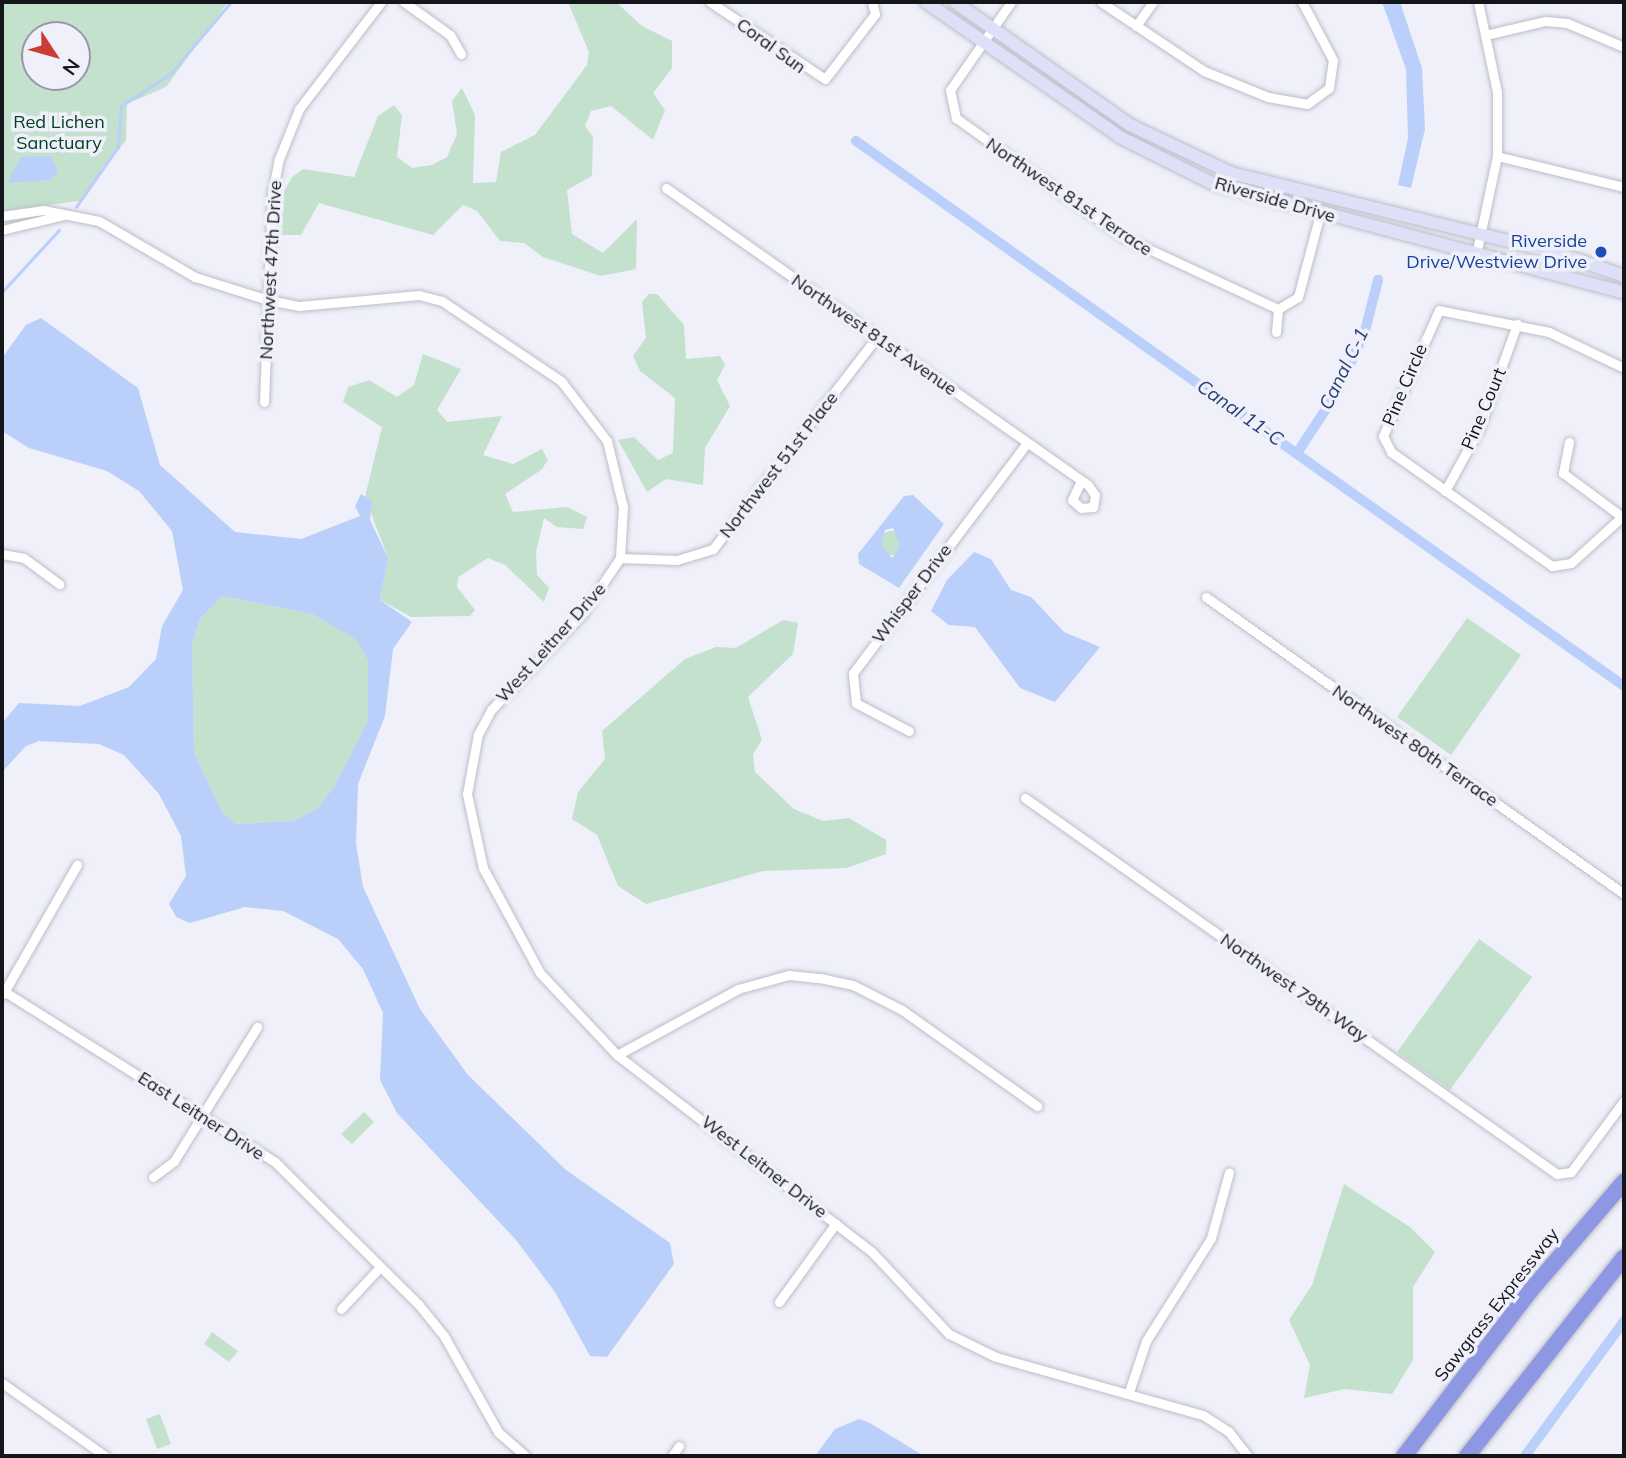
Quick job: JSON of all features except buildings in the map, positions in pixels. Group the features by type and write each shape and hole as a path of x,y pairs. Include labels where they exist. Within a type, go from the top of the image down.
{"highway":[{"name":"Sawgrass Expressway","path":"1404,1456 1531,1290 1624,1182"},
{"path":"1467,1456 1624,1257"}],"street":[{"name":"Northwest 47th Drive","path":"264,402 272,194 289,128 381,2"},
{"path":"404,2 450,36 461,54"},
{"name":"Coral Sun","path":"710,2 824,79 875,14 872,2"},
{"name":"Riverside Drive","path":"926,2 1167,164 1241,193 1477,250 1624,293"},
{"name":"Riverside Drive","path":"956,2 1177,151 1231,173 1480,233 1624,276"},
{"path":"983,41 1011,2"},
{"path":"1101,2 1136,26 1238,86 1295,103 1320,98 1329,88 1333,60 1302,2"},
{"path":"1136,26 1153,2"},
{"path":"1477,250 1497,156 1490,34 1478,2"},
{"path":"1490,34 1545,20 1567,23 1624,47"},
{"name":"Northwest 81st Terrace","path":"983,41 950,90 949,103 967,128 1123,237 1278,309"},
{"path":"1497,156 1624,187"},
{"name":"Northwest 81st Avenue","path":"666,188 1080,483"},
{"path":"2,216 43,210 99,221 195,277 268,300 299,306 419,295 442,301 561,381 607,441 623,507 620,558"},
{"path":"1276,332 1278,309 1298,297 1320,214"},
{"path":"2,230 65,215"},
{"name":"Pine Circle","path":"1623,516 1562,568 1445,492 1391,452 1383,436 1431,320 1451,308 1517,324 1587,347 1624,368"},
{"name":"Pine Court","path":"1445,492 1479,429 1517,324"},
{"name":"Northwest 51st Place","path":"620,558 677,560 713,549 877,337"},
{"path":"1569,442 1563,473 1623,516"},
{"name":"Whisper Drive","path":"909,731 856,703 853,673 1027,443"},
{"path":"2,554 24,558 59,584"},
{"name":"West Leitner Drive","path":"620,558 583,613 491,710 478,734 467,794 477,847 507,922 540,973 617,1055 836,1223 948,1334 970,1346 1203,1415 1229,1432 1248,1456"},
{"name":"Northwest 80th Terrace","path":"1206,597 1624,894"},
{"name":"Northwest 79th Way","path":"1025,798 1565,1174 1624,1101"},
{"path":"3,992 77,865"},
{"path":"617,1055 738,989 789,975 820,978 853,985 902,1010 1037,1106"},
{"name":"East Leitner Drive","path":"3,992 275,1163 380,1267 444,1336 498,1432 526,1456"},
{"path":"153,1177 174,1161 257,1027"},
{"path":"1129,1392 1146,1341 1211,1238 1229,1172"},
{"name":"West Leitner Drive","path":"779,1302 836,1223"},
{"path":"341,1309 380,1267"},
{"path":"2,1383 105,1456"},
{"path":"672,1456 679,1446"}],"green space":[{"name":"Red Lichen Sanctuary","path":"2,2 228,2 166,87 127,104 126,140 79,201 2,211"},
{"path":"568,2 616,2 642,26 672,41 672,68 653,93 665,110 653,140 611,106 591,111 585,126 593,137 592,176 567,190 572,234 603,253 637,219 636,269 601,276 543,257 524,243 500,241 477,211 463,205 433,235 319,203 301,235 279,235 280,200 291,178 303,169 354,177 378,116 394,105 402,115 397,157 412,168 432,165 447,157 457,134 452,101 462,88 475,115 473,183 496,182 501,152 535,135 587,65 589,52"},
{"path":"649,294 657,294 684,325 686,359 720,356 725,365 717,380 730,406 705,448 703,485 666,479 647,492 618,440 634,437 658,460 673,453 675,398 640,371 633,356 646,338 642,302"},
{"path":"423,354 461,369 437,410 447,422 502,416 483,455 513,464 542,449 548,460 541,470 505,494 513,512 567,507 587,517 583,529 557,527 544,518 536,552 537,575 549,588 544,602 505,565 488,558 458,577 457,587 475,610 470,616 411,617 380,600 388,558 365,497 382,427 343,402 348,387 369,380 397,397 414,385"},
{"path":"891,531 900,534 903,543 900,552 891,555 882,552 879,543 882,534"},
{"path":"222,596 312,614 358,640 368,661 368,721 335,785 318,808 294,821 236,824 222,812 194,752 192,643 200,619"},
{"path":"1467,618 1521,655 1451,755 1397,717"},
{"path":"783,620 798,623 793,654 748,697 762,740 753,754 755,772 794,809 823,821 849,818 886,840 886,854 847,868 763,871 646,904 618,886 597,835 572,819 578,792 605,759 602,731 685,659 716,647 736,648"},
{"path":"1479,939 1532,977 1450,1090 1397,1052"},
{"path":"364,1112 374,1122 352,1144 341,1134"},
{"path":"1344,1184 1410,1227 1435,1252 1413,1287 1413,1360 1392,1394 1345,1389 1304,1398 1310,1365 1289,1320 1312,1285"},
{"path":"212,1332 238,1351 229,1362 204,1344"},
{"path":"160,1414 171,1444 157,1449 146,1419"}],"water":[{"path":"1382,2 1400,2 1422,68 1425,129 1411,188 1398,185 1408,138 1406,69"},
{"path":"51,156 58,172 50,180 7,183 21,157"},
{"path":"41,318 138,388 160,465 235,532 301,539 360,516 355,506 361,494 372,501 370,520 388,558 380,600 412,622 393,649 385,716 358,784 356,843 363,887 420,1009 468,1075 566,1170 670,1243 674,1264 607,1357 590,1356 555,1292 516,1240 397,1113 380,1080 383,1013 363,969 338,939 283,911 245,907 190,923 176,917 169,904 186,876 181,836 159,794 124,755 99,744 39,741 26,746 2,772 2,723 19,703 80,706 129,687 156,659 162,626 183,590 172,531 139,491 107,471 29,448 2,431 2,358 26,325","holes":["222,596 312,614 357,640 368,661 368,721 335,785 318,808 294,821 236,824 222,812 194,752 192,643 200,619"]},
{"path":"913,495 944,524 899,588 859,564 858,554 904,496","holes":["893,528 900,547 892,558 881,546 885,530"]},
{"path":"974,552 991,559 1011,590 1031,597 1064,632 1100,647 1055,702 1020,688 975,627 949,625 931,611 947,580"},
{"path":"859,1419 924,1456 815,1456 835,1429"}],"waterway":[{"path":"76,207 118,147 121,106 170,74 231,2"},
{"name":"Canal 11-C","path":"856,141 1624,686"},
{"path":"2,292 59,230"},
{"name":"Canal C-1","path":"1297,453 1338,391 1365,331 1378,280"},
{"path":"1525,1456 1624,1321"}],"place":[{"name":"Riverside Drive/Westview Drive","path":"1601,252"}]}
